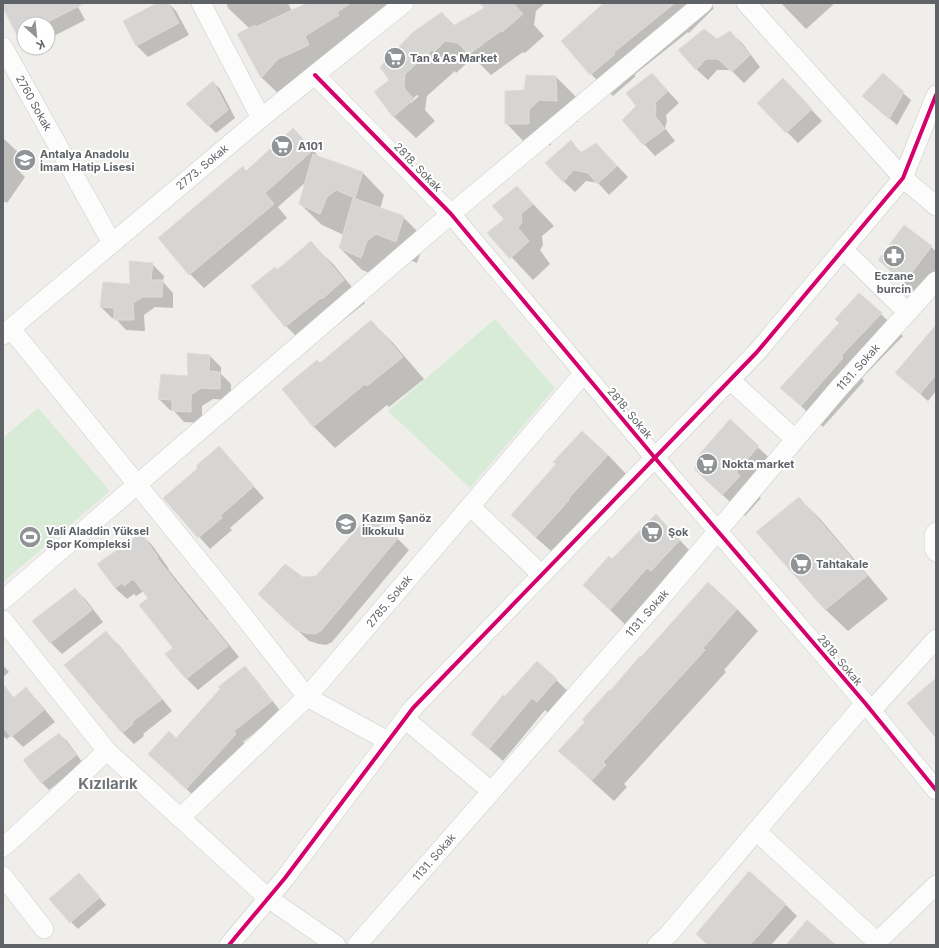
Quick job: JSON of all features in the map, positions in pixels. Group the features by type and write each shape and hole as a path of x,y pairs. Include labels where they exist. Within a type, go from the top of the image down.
{"street":[{"path":"200,3 261,118"},
{"name":"2773. Sokak","path":"7,332 261,118 404,3"},
{"path":"3,600 451,214 703,3"},
{"path":"746,3 903,178 936,206"},
{"name":"2760 Sokak","path":"3,47 112,243"},
{"name":"2818. Sokak","path":"315,75 451,214 655,458 868,707 936,790"},
{"path":"229,945 290,872 413,708 757,352 903,178 936,95"},
{"path":"843,249 907,312"},
{"name":"1131. Sokak","path":"357,945 718,530 839,388 936,281"},
{"path":"7,332 137,485 231,600 307,697 388,741"},
{"name":"2785. Sokak","path":"180,818 307,697 584,373"},
{"path":"730,380 795,439"},
{"path":"470,506 542,575"},
{"path":"936,532 934,535 934,548 936,552"},
{"path":"3,620 107,751 268,898 336,945"},
{"path":"668,942 756,831 868,707 936,639"},
{"path":"405,719 491,791"},
{"path":"3,847 107,751"},
{"path":"756,831 877,944 936,884"},
{"path":"3,876 44,929"}],"green space":[{"path":"495,319 555,388 470,488 388,411"},
{"name":"Vali Aladdin Yüksel Spor Kompleksi","path":"38,408 110,491 3,582 3,438"}],"building":[{"path":"3,3 85,3 56,18 56,16 16,16 16,33 3,8"},
{"path":"157,3 168,3 179,23 136,46 123,21"},
{"path":"307,3 351,3 337,12 339,15 305,36 309,45 278,59 261,78 237,34 255,25 256,27"},
{"path":"480,3 513,3 523,14 502,32 501,31 468,54 458,43 445,41 434,52 432,50 405,74 404,88 414,99 393,117 374,92 389,80 380,67 412,33 442,12 453,26 484,8"},
{"path":"604,3 675,3 613,53 615,54 590,75 561,41"},
{"path":"704,29 717,39 730,31 750,55 732,72 718,59 706,59 696,70 678,50"},
{"path":"652,73 668,91 655,103 655,116 665,129 643,145 622,120 636,106 626,93"},
{"path":"883,73 904,92 889,119 862,96"},
{"path":"526,75 556,76 557,101 539,100 529,110 529,124 505,124 505,91 524,90"},
{"path":"783,78 812,109 786,133 757,103"},
{"path":"213,81 228,110 208,126 186,104"},
{"path":"293,128 313,150 265,193 274,204 189,275 158,238 243,166 246,171"},
{"path":"571,140 580,153 596,143 617,166 597,184 588,173 574,170 563,182 545,163"},
{"path":"313,154 363,172 355,198 336,190 327,197 320,214 299,204"},
{"path":"517,186 533,204 521,214 522,222 518,228 529,241 510,259 487,233 504,219 492,206"},
{"path":"353,198 404,216 396,242 376,234 367,241 361,258 339,248"},
{"path":"904,225 932,246 905,281 878,260"},
{"path":"311,241 344,280 285,327 251,286 275,267 277,270"},
{"path":"129,261 153,263 151,280 163,280 162,297 143,297 133,303 134,320 114,320 114,308 100,307 103,282 130,284"},
{"path":"859,293 882,313 841,356 843,358 801,406 780,388 839,323 835,319"},
{"path":"371,320 403,357 367,386 365,384 313,427 282,389 317,360 320,363"},
{"path":"936,325 936,375 920,394 895,373"},
{"path":"187,353 210,355 209,371 220,372 220,389 201,388 191,395 191,412 172,411 172,400 158,399 161,374 188,376"},
{"path":"730,419 759,446 736,472 740,476 722,495 695,470 698,456"},
{"path":"582,431 608,455 536,537 511,515 556,464 553,462"},
{"path":"219,446 254,486 220,516 222,518 198,538 163,498 198,468 196,466"},
{"path":"799,497 867,576 825,610 756,532"},
{"path":"371,513 398,538 321,631 315,634 296,630 258,594 285,564 303,577 316,576"},
{"path":"656,514 680,540 651,571 647,568 610,610 583,585 609,556 612,559"},
{"path":"141,533 158,557 157,558 228,646 186,679 165,654 173,648 139,605 148,598 133,579 124,586 122,583 115,588 97,564"},
{"path":"708,582 737,609 703,648 705,650 603,762 606,765 592,780 558,751 585,722 582,720"},
{"path":"75,588 92,610 50,643 32,621"},
{"path":"106,631 162,699 132,722 133,724 122,733 64,665"},
{"path":"537,661 557,679 537,702 532,698 489,749 471,734 503,695 505,696"},
{"path":"245,666 272,701 234,731 236,734 186,789 148,754 169,731 176,738 220,689 218,687"},
{"path":"936,678 936,738 907,703"},
{"path":"3,685 13,698 26,687 44,710 11,737 3,727"},
{"path":"59,733 76,755 41,783 23,760"},
{"path":"749,871 786,904 750,945 708,945 696,934"},
{"path":"79,873 100,897 70,923 49,899"},
{"path":"807,920 836,945 786,945"}],"cycle path":[{"path":"315,75 451,214 655,458 865,703 936,790"},
{"path":"229,945 285,878 413,708 757,352 903,178 936,95"}],"place":[{"name":"Tan & As Market","path":"395,58"},
{"name":"A101","path":"282,146"},
{"name":"Antalya Anadolu İmam Hatip Lisesi","path":"25,160"},
{"name":"Eczane burcin","path":"894,256"},
{"name":"Nokta market","path":"707,464"},
{"name":"Kazım Şanöz İlkokulu","path":"346,524"},
{"name":"Şok","path":"652,532"},
{"name":"Vali Aladdin Yüksel Spor Kompleksi","path":"30,537"},
{"name":"Tahtakale","path":"801,564"}],"district":[{"name":"Kızılarık","path":"108,784"}]}
